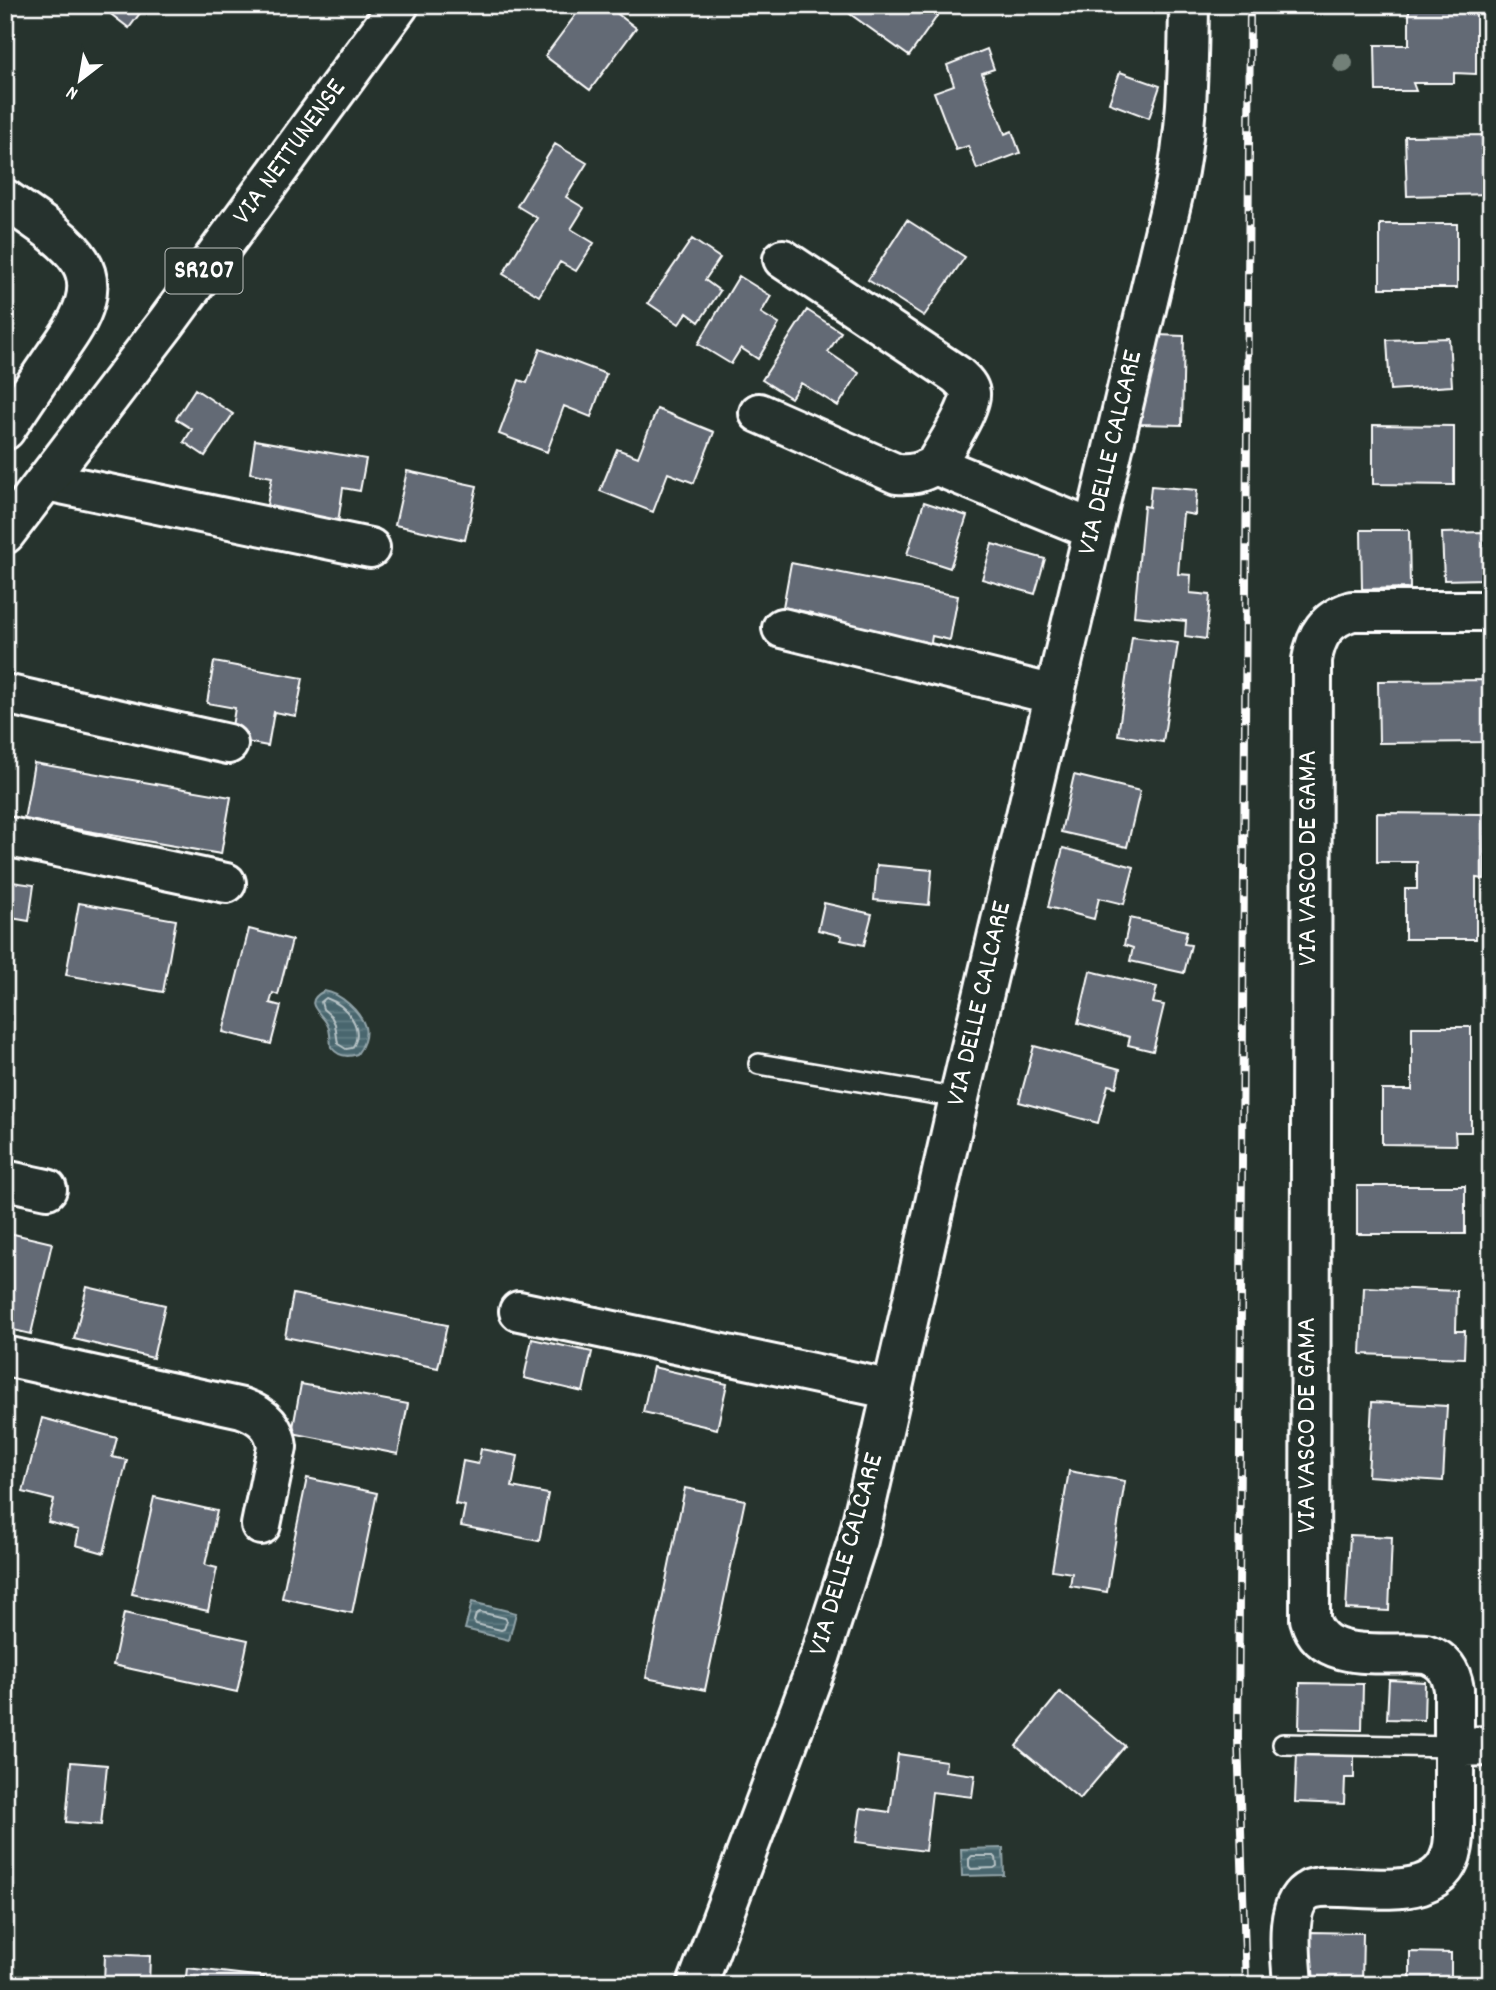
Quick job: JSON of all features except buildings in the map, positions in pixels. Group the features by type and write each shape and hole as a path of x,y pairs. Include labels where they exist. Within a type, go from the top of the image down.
{"street":[{"name":"VIA NETTUNENSE","path":"5,534 167,322 399,5"},
{"name":"VIA DELLE CALCARE","path":"697,1985 834,1617 858,1540 959,1098 1180,165 1187,100 1189,5"},
{"path":"5,199 57,237 74,253 87,276 87,285 85,304 74,328 5,430"},
{"path":"759,413 897,474 911,475 935,465 966,409 970,391 957,375 783,259"},
{"path":"935,465 1094,530"},
{"path":"46,481 370,548"},
{"name":"VIA VASCO DE GAMA","path":"1293,1985 1292,1916 1295,1904 1308,1890 1328,1887 1419,1886 1434,1879 1447,1866 1454,1845 1473,1747 1448,1667 1441,1661 1426,1654 1352,1652 1338,1649 1322,1640 1311,1625 1310,1619 1311,672 1314,649 1324,627 1332,619 1352,611 1491,611"},
{"path":"782,628 1055,695"},
{"path":"5,694 228,744"},
{"path":"5,836 226,883"},
{"path":"5,1180 47,1189"},
{"path":"519,1311 892,1390"},
{"path":"5,1356 242,1408 257,1415 272,1427 277,1447 261,1525"}],"lane":[{"path":"759,1064 959,1098"},
{"path":"1283,1744 1473,1747"}],"water":[{"path":"324,991 343,999 362,1021 365,1038 357,1054 343,1055 331,1047 328,1026 313,1004 317,995"},
{"path":"472,1602 516,1613 509,1640 465,1629"},
{"path":"1003,1848 1004,1875 962,1876 961,1849"}],"railway":[{"path":"1246,1985 1238,1738 1250,5"}]}
